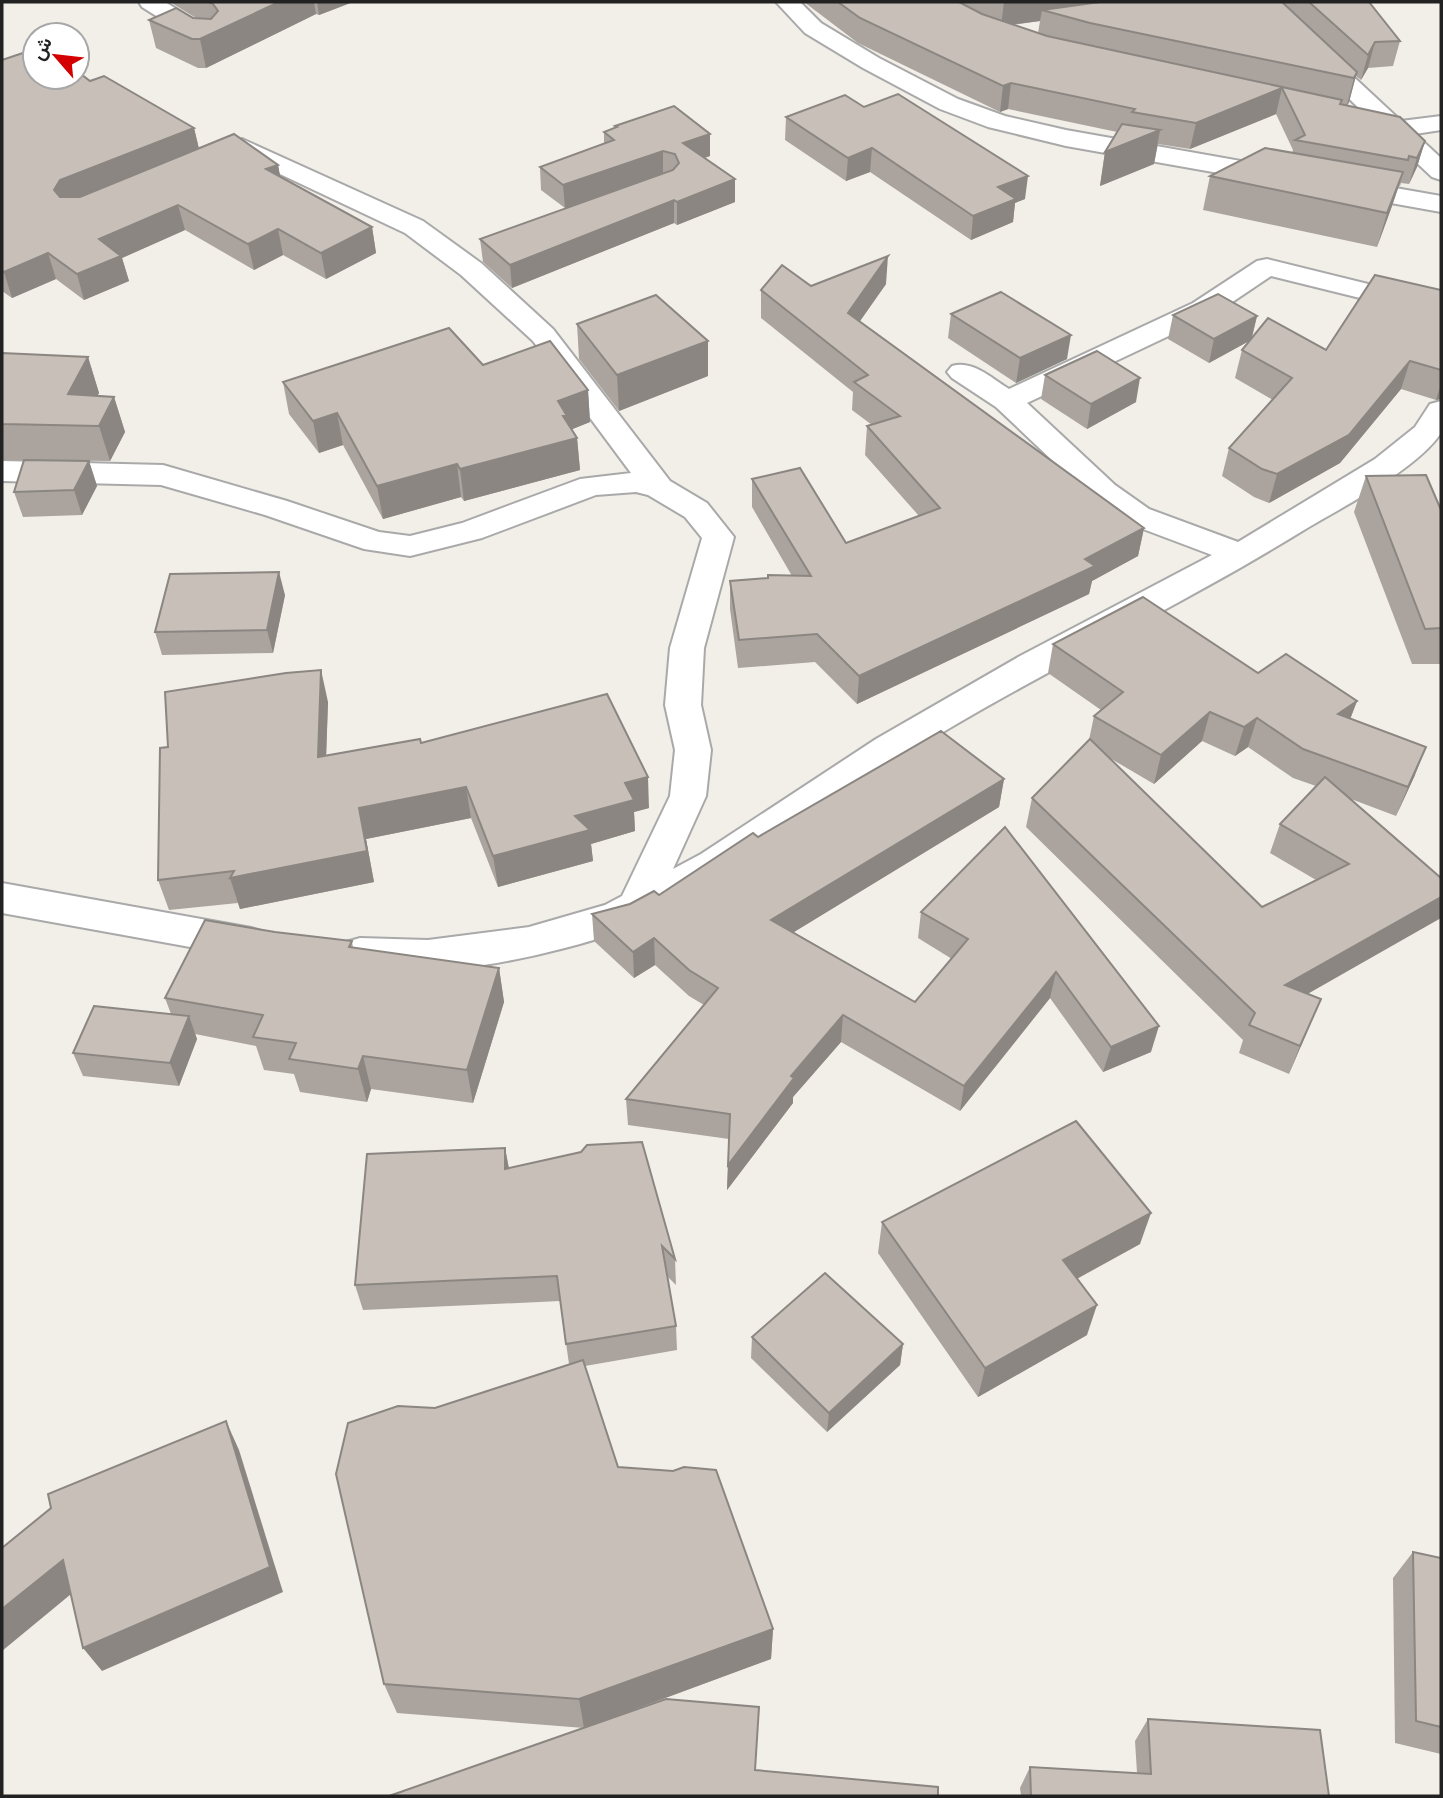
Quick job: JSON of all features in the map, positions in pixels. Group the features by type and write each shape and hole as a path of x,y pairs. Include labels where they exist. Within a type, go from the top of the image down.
{"street":[{"path":"150,2 209,39"},
{"path":"787,2 813,28 872,63 949,104 997,122 1066,138 1441,204"},
{"path":"1260,2 1441,172"},
{"path":"1341,117 1395,129 1441,123"},
{"path":"204,163 242,147 414,227 457,259 543,335 659,488"},
{"path":"457,259 482,249"},
{"path":"1007,401 1203,309 1268,267 1441,310"},
{"path":"962,372 1007,401 1104,492 1138,516 1239,554"},
{"path":"325,951 428,956 529,942 617,917 714,864 889,748 1032,664 1239,554 1387,466 1426,433 1441,410"},
{"path":"2,471 163,475 276,508 375,542 410,546 471,531 591,486 636,482 659,488 696,510 718,537 687,648 683,705 693,750 688,796 638,904"},
{"path":"2,898 286,949"}],"building":[{"path":"209,2 279,2 200,39 192,39 149,20 176,8 193,18 211,19 218,11"},
{"path":"838,2 959,2 982,14 1047,36 1342,100 1340,104 1400,117 1425,141 1417,158 1409,156 1408,160 1295,140 1305,135 1282,88 1196,123 1132,112 1135,109 1011,83 1003,86 860,18"},
{"path":"1100,2 1282,2 1357,72 1354,78 1090,23 1042,10"},
{"path":"1309,2 1369,2 1400,41 1375,42 1368,55"},
{"path":"21,54 21,91 91,91 91,81 104,76 194,128 60,180 54,190 60,197 80,197 234,134 278,165 266,169 372,227 321,253 278,229 248,244 178,205 99,239 121,256 77,274 48,253 4,272 2,60"},
{"path":"898,94 1028,176 998,187 1016,199 973,216 872,148 848,158 786,117 845,95 864,107"},
{"path":"674,106 710,134 683,143 735,179 677,202 674,200 510,265 480,239 673,170 679,163 675,154 663,151 563,185 540,167 614,140 604,132 617,127 615,126"},
{"path":"1122,124 1160,130 1105,152"},
{"path":"1265,148 1403,172 1387,213 1210,176"},
{"path":"888,256 848,313 1144,528 1085,559 1095,566 859,676 817,634 739,640 730,581 768,578 768,575 811,576 752,479 800,468 846,543 940,508 867,426 900,416 854,382 868,375 761,290 782,265 811,286"},
{"path":"1375,275 1441,290 1441,370 1410,361 1349,435 1277,474 1262,469 1229,448 1292,378 1242,350 1268,318 1326,350"},
{"path":"1001,292 1071,335 1020,358 951,314"},
{"path":"1218,294 1257,316 1214,339 1173,315"},
{"path":"656,295 708,341 617,375 577,324"},
{"path":"449,328 483,365 550,341 588,390 558,401 567,416 563,416 577,438 460,469 457,464 377,486 337,413 313,421 283,382"},
{"path":"1097,351 1140,378 1091,404 1045,375"},
{"path":"2,353 88,357 68,394 114,397 99,426 2,424"},
{"path":"24,460 89,461 74,490 14,492"},
{"path":"1426,475 1441,510 1441,628 1425,629 1366,476"},
{"path":"279,572 267,630 155,632 170,574"},
{"path":"1143,597 1258,673 1286,654 1357,701 1338,714 1426,747 1408,787 1303,749 1257,718 1244,727 1210,712 1161,755 1094,716 1123,692 1053,644"},
{"path":"321,670 318,757 420,739 421,743 607,694 648,777 625,783 634,800 575,816 590,830 493,856 466,787 359,808 367,851 230,878 234,871 158,880 160,748 168,747 165,692"},
{"path":"941,731 1004,779 771,920 915,1002 968,939 921,912 1005,827 1159,1026 1111,1047 1056,972 964,1086 843,1015 791,1076 794,1078 728,1165 730,1114 626,1099 718,988 689,970 654,938 633,952 592,914 630,904 654,891 659,895 753,833 758,837"},
{"path":"1090,739 1262,907 1349,864 1280,824 1325,777 1441,878 1441,897 1285,985 1321,999 1300,1046 1249,1025 1255,1013 1032,798"},
{"path":"205,920 352,941 349,947 499,968 467,1070 363,1056 358,1069 289,1059 296,1043 253,1037 263,1015 165,998"},
{"path":"94,1006 189,1016 170,1063 73,1053"},
{"path":"1076,1121 1151,1213 1063,1260 1097,1305 985,1368 882,1222"},
{"path":"642,1142 675,1259 662,1246 676,1326 566,1344 557,1276 355,1285 367,1154 505,1148 505,1169 581,1152 587,1145"},
{"path":"825,1273 903,1344 829,1413 752,1337"},
{"path":"583,1360 618,1467 673,1471 684,1467 716,1470 773,1629 579,1699 384,1684 336,1474 348,1423 398,1406 435,1408"},
{"path":"226,1421 270,1567 83,1648 63,1560 2,1609 2,1548 51,1508 48,1494"},
{"path":"1413,1552 1441,1558 1441,1727 1416,1721"},
{"path":"666,1699 759,1707 755,1770 938,1787 938,1796 389,1796"},
{"path":"1148,1719 1320,1730 1329,1796 1031,1796 1030,1767 1151,1774"}]}
